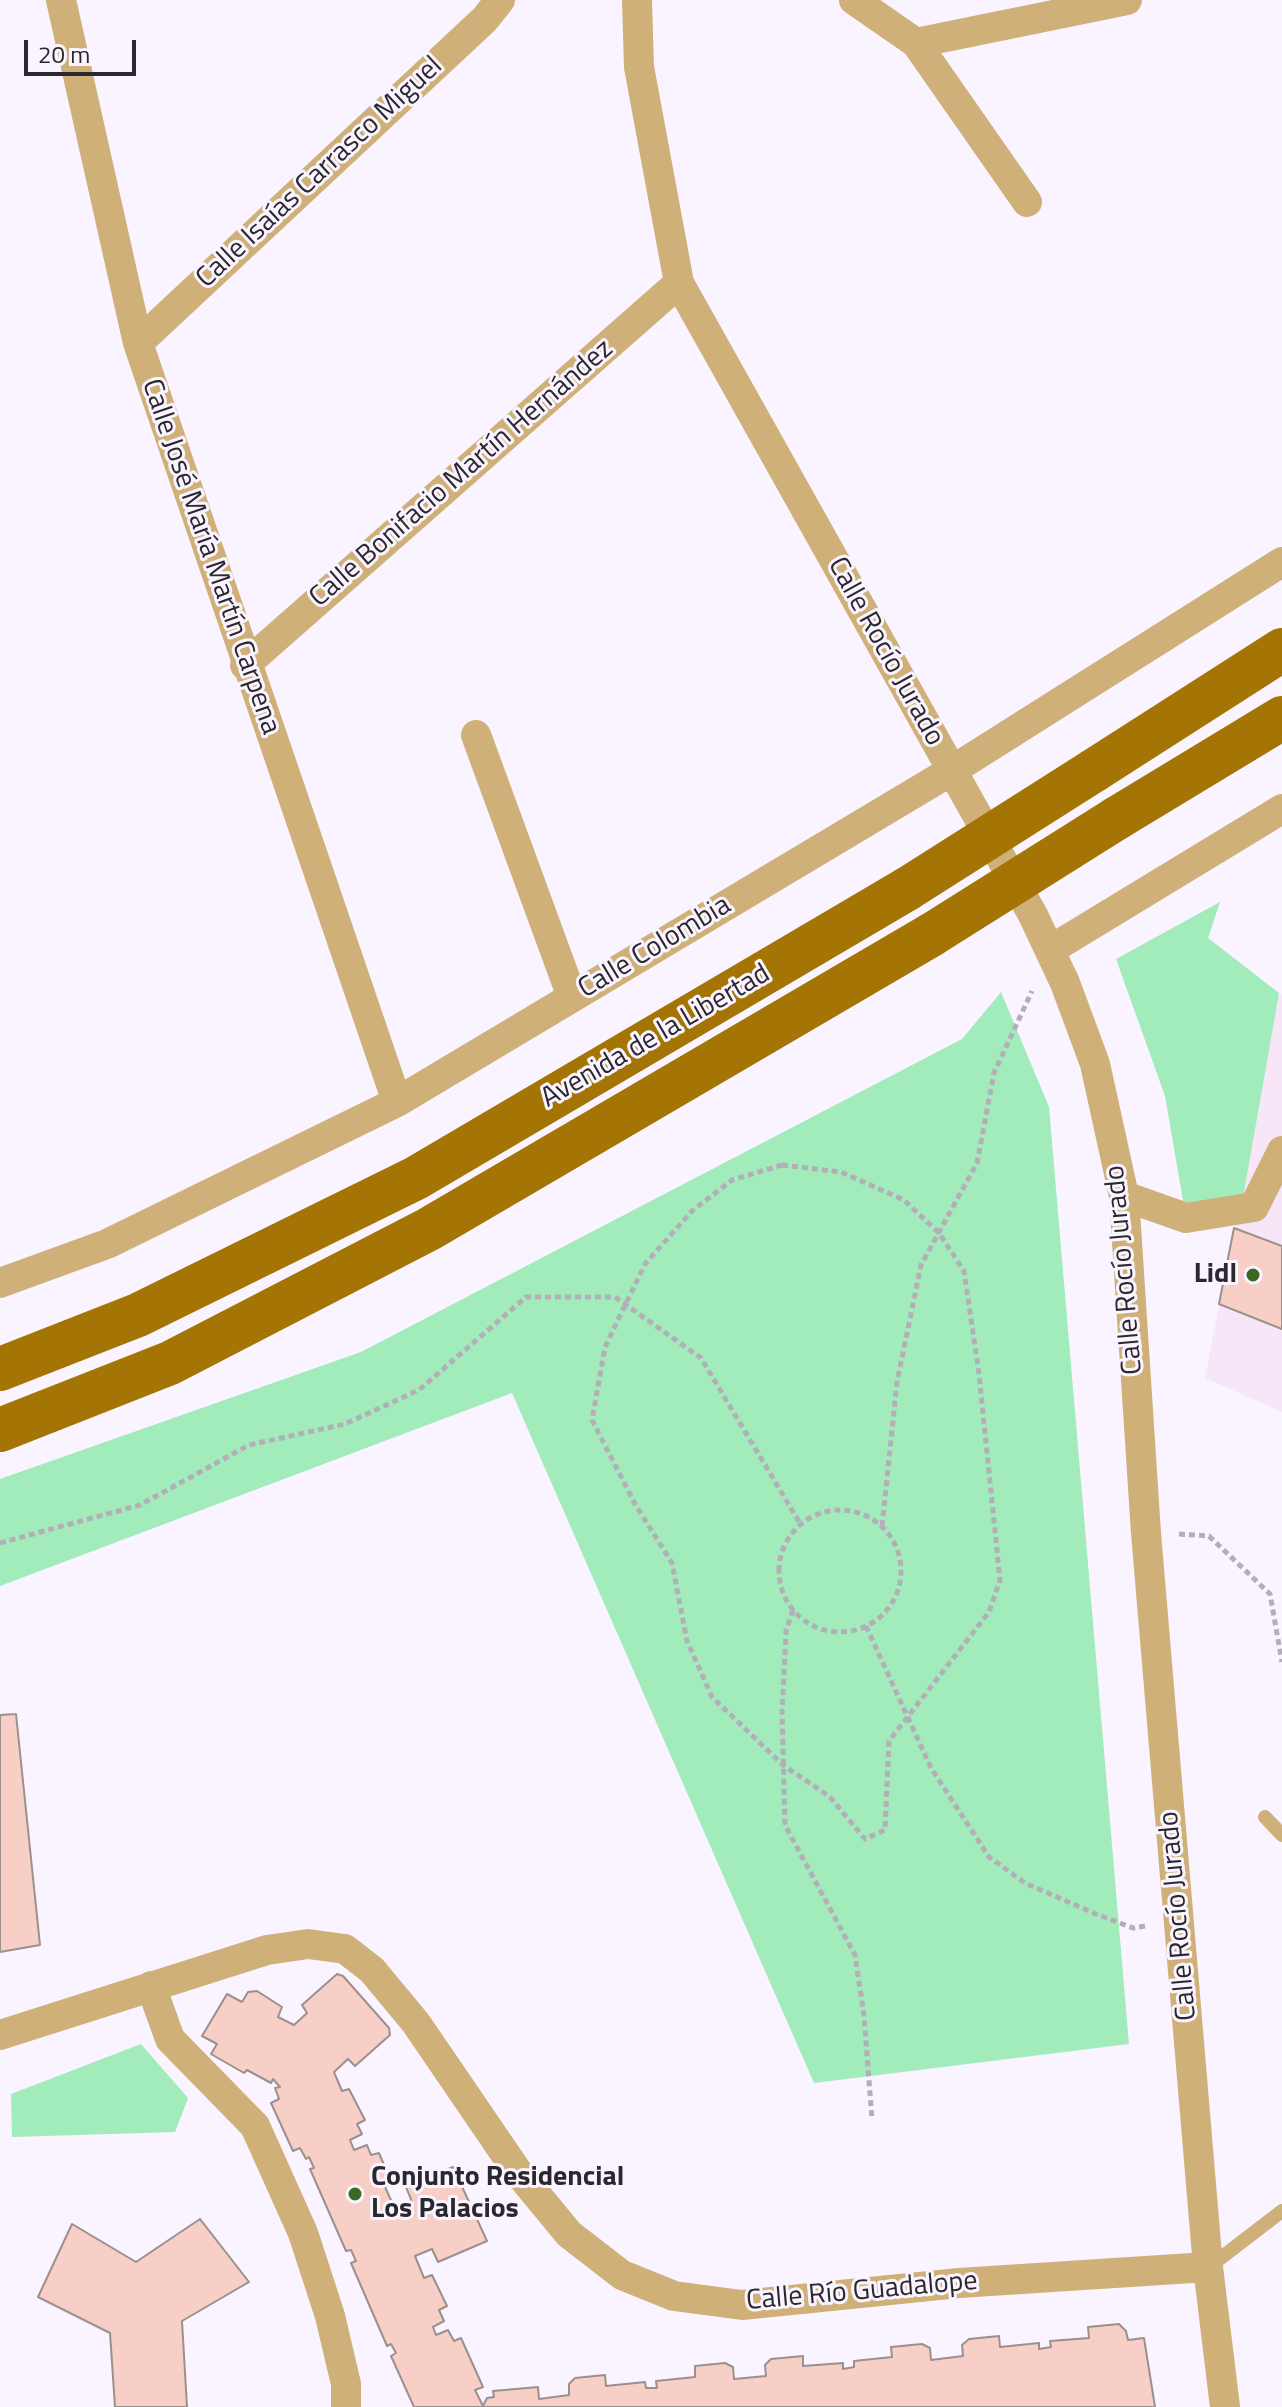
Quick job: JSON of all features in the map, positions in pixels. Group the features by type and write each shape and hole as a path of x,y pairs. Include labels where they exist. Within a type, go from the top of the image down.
{"main road":[{"name":"Avenida de la Libertad","path":"0,1369 138,1315 416,1178 907,889 1282,650"},
{"name":"Avenida de la Libertad","path":"0,1430 170,1363 429,1229 931,935 1282,718"}],"street":[{"name":"Calle José María Martín Carpena","path":"61,0 138,343 245,665 397,1102"},
{"name":"Calle Isaías Carrasco Miguel","path":"138,343 485,19 500,0"},
{"name":"Calle Rocío Jurado","path":"637,0 639,67 679,283 1050,950 1095,1064 1124,1196 1146,1533 1208,2267 1225,2407"},
{"path":"854,0 916,43 1027,202"},
{"path":"916,43 1127,0"},
{"name":"Calle Bonifacio Martín Hernández","path":"245,665 679,283"},
{"name":"Calle Colombia","path":"0,1283 107,1244 397,1102 951,771 1282,562"},
{"path":"476,735 572,997"},
{"path":"1050,950 1282,809"},
{"path":"1124,1196 1186,1218 1254,1207 1282,1151"},
{"name":"Calle Río Guadalope","path":"0,2035 267,1950 308,1944 345,1949 372,1970 416,2023 517,2171 569,2234 622,2275 674,2296 742,2305 959,2283 1208,2267"},
{"path":"151,1986 170,2039 255,2126 303,2233 330,2316 346,2384 346,2407"}],"lane":[{"path":"1265,1817 1282,1835"},
{"path":"1208,2267 1282,2211"}],"path":[{"path":"882,1526 897,1382 921,1265 977,1163 994,1073 1050,950"},
{"path":"782,1165 841,1172 904,1200 939,1233 964,1271 979,1374 1000,1580 989,1612 889,1741 885,1830 865,1839 830,1797 783,1765 712,1697 687,1641 672,1563 635,1504 592,1420 605,1347 645,1264 692,1211 732,1180 782,1165"},
{"path":"0,1543 140,1505 249,1445 357,1419 419,1390 526,1297 615,1297 701,1358 801,1525"},
{"path":"835,1510 863,1515 882,1526 895,1543 902,1568 899,1590 885,1613 866,1626 848,1632 827,1632 801,1619 782,1589 779,1568 783,1548 801,1525 835,1510"},
{"path":"1146,1533 1209,1536 1270,1594 1282,1662"},
{"path":"793,1610 786,1631 785,1825 855,1955 864,2016 872,2119"},
{"path":"866,1626 931,1768 989,1857 1025,1883 1133,1928 1179,1922"}],"shaded area":[{"name":"Lidl","path":"1279,993 1282,995 1282,1412 1205,1378"}],"green space":[{"path":"1220,902 1208,938 1279,993 1241,1209 1186,1218 1165,1096 1116,959"},
{"path":"1001,992 1049,1107 1129,2044 814,2083 512,1393 0,1586 0,1479 361,1352 962,1039"},
{"path":"141,2044 188,2098 175,2132 12,2137 11,2094"}],"building":[{"name":"Lidl","path":"1234,1228 1282,1246 1282,1329 1219,1304"},
{"path":"16,1714 40,1945 0,1952 0,1715"},
{"name":"Conjunto Residencial Los Palacios","path":"337,1974 343,1976 389,2028 390,2035 355,2066 348,2059 334,2072 342,2091 349,2089 365,2120 357,2124 362,2134 350,2140 354,2150 367,2145 371,2155 379,2153 392,2184 385,2187 395,2209 412,2202 406,2187 453,2167 487,2241 438,2262 432,2249 415,2256 424,2278 432,2275 447,2306 439,2310 444,2321 433,2327 436,2335 448,2330 454,2341 461,2338 483,2387 475,2390 483,2406 487,2398 494,2397 493,2391 538,2387 539,2399 569,2395 569,2384 575,2378 605,2375 606,2386 645,2382 646,2388 657,2388 656,2381 695,2377 695,2366 725,2363 733,2367 734,2379 766,2376 765,2365 771,2359 803,2356 803,2366 843,2363 843,2369 854,2367 854,2361 892,2357 891,2347 922,2344 930,2348 931,2360 963,2356 962,2345 969,2339 999,2336 1000,2347 1039,2343 1039,2349 1051,2347 1050,2341 1089,2338 1088,2327 1119,2324 1126,2331 1128,2340 1144,2338 1155,2407 414,2407 391,2356 396,2353 391,2344 387,2346 351,2263 356,2261 351,2250 346,2251 310,2169 314,2168 309,2157 306,2159 300,2148 293,2151 271,2103 279,2099 275,2088 280,2087 273,2079 271,2083 247,2070 244,2073 211,2054 217,2044 202,2036 227,1994 242,2002 248,1992 257,1991 282,2007 278,2017 294,2025 307,2013 302,2005"},
{"path":"200,2219 249,2282 182,2321 187,2407 115,2407 110,2333 38,2297 72,2224 136,2262"}],"place":[{"name":"Lidl","path":"1253,1275"},
{"name":"Conjunto Residencial Los Palacios","path":"355,2194"}]}
